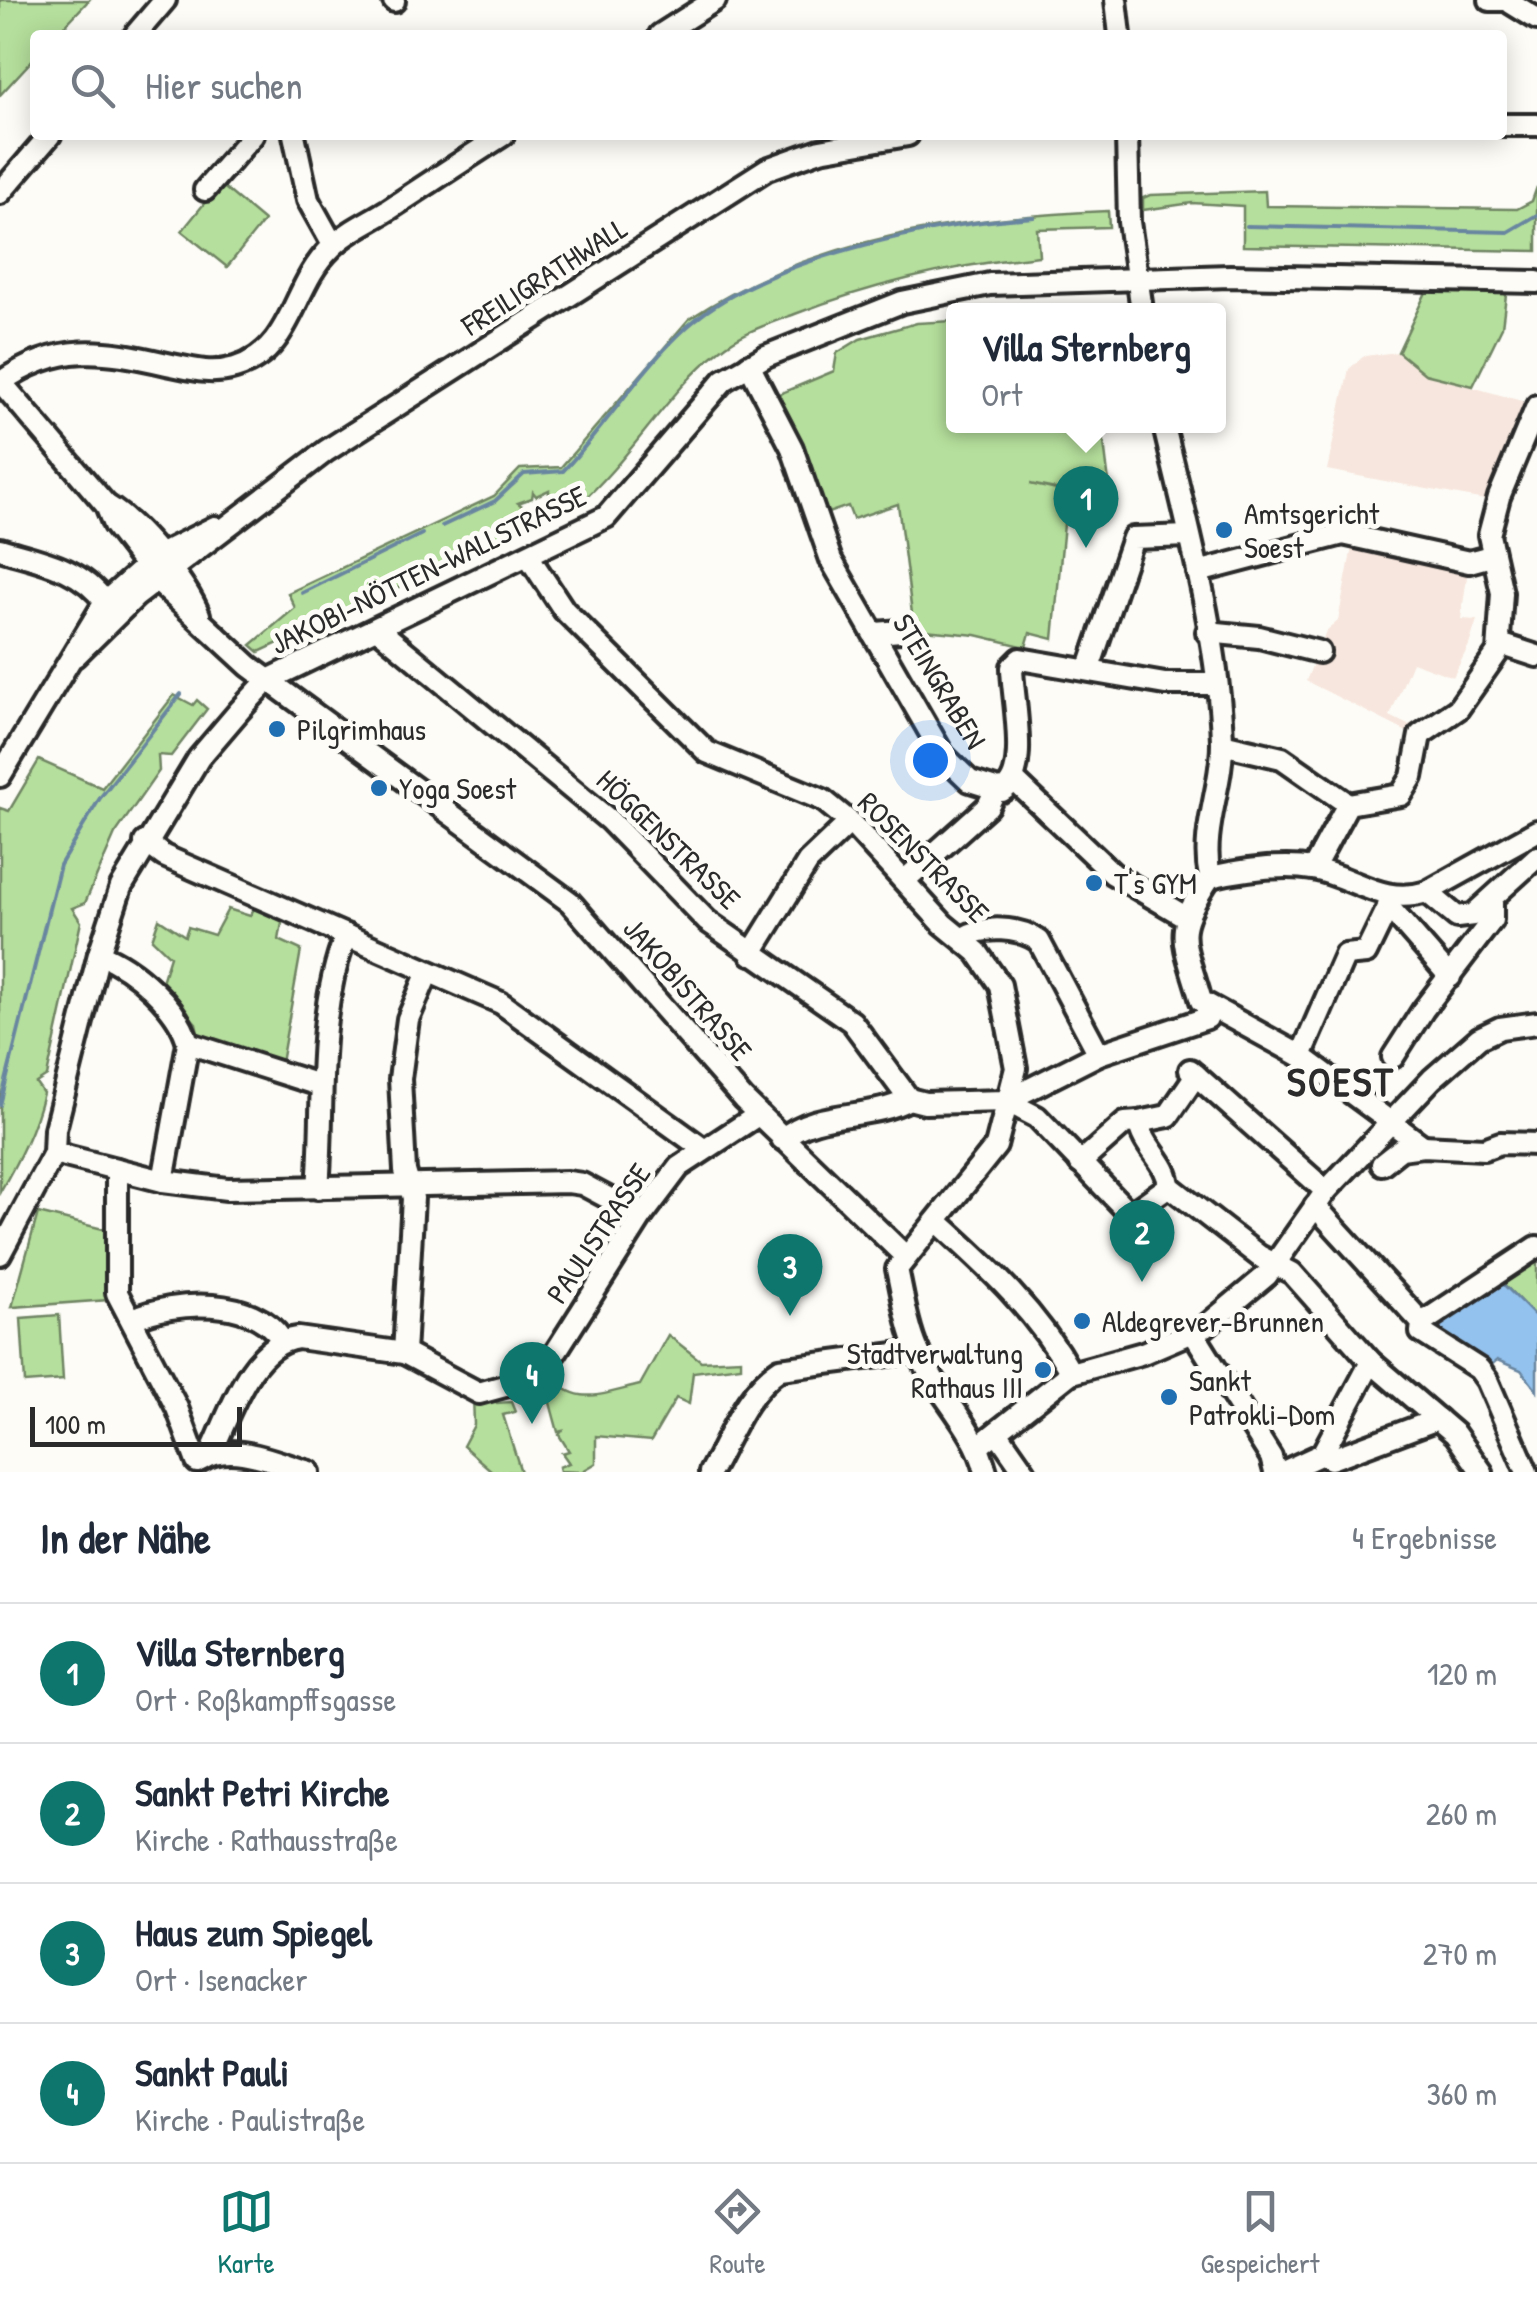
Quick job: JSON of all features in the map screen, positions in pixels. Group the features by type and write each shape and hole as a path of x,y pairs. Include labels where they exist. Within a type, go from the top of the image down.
{"street":[{"path":"139,30 165,0"},
{"path":"668,30 715,0"},
{"path":"1116,0 1119,30"},
{"path":"1490,0 1512,2 1537,19"},
{"path":"1507,124 1537,125"},
{"path":"0,193 46,140"},
{"path":"204,190 249,140"},
{"path":"295,140 308,200 333,245"},
{"path":"0,382 24,366 60,353 106,350 204,372 234,368 265,354 289,324 306,275 333,245 495,140"},
{"name":"FREILIGRATHWALL","path":"75,656 136,597 326,451 767,169 820,150 879,140"},
{"path":"1127,140 1134,281 1140,303"},
{"name":"JAKOBI-NÖTTEN-WALLSTRASSE","path":"268,680 606,517 724,380 826,328 902,302 990,284 1230,276 1537,282"},
{"name":"STEINGRABEN","path":"749,365 792,448 831,560 942,755 970,781 1004,785 1113,874 1184,916"},
{"name":"JAKOBISTRASSE","path":"0,382 106,505 114,525 165,578 191,597 200,618 238,656 570,902 758,1115 904,1255"},
{"path":"1222,744 1282,758 1348,804 1401,794 1412,777 1420,736 1458,708 1500,644 1502,593 1490,556 1489,536 1498,497 1537,406"},
{"path":"1166,433 1198,572 1222,744 1206,857 1210,877"},
{"name":"FREILIGRATHWALL","path":"75,656 86,628 105,602 151,561 235,519"},
{"path":"1198,572 1343,534 1470,562 1490,556"},
{"path":"1089,668 1133,538 1190,536"},
{"path":"0,548 72,571 86,580 105,602"},
{"name":"ROSENSTRASSE","path":"529,557 564,610 706,752 823,800 850,822 942,924 963,938 990,969 1004,1000 1016,1068 996,1146 938,1222 904,1255"},
{"name":"HÖGGENSTRASSE","path":"378,629 609,820 707,921 852,1022 909,1099"},
{"path":"876,633 901,631"},
{"path":"1207,632 1259,637 1319,652"},
{"path":"1500,644 1537,656"},
{"path":"0,776 75,656"},
{"path":"905,880 988,806 1004,785 1018,742 1012,667 1020,658 1165,684 1216,684"},
{"path":"0,1254 54,1152 55,1129 98,954 121,887 199,758 268,680"},
{"path":"1313,869 1348,804"},
{"path":"750,954 808,862 850,822"},
{"path":"1386,899 1427,892 1537,831"},
{"path":"145,842 164,856 502,1003 702,1148"},
{"path":"1427,892 1457,917 1473,915 1537,857"},
{"path":"1423,1146 1300,1056 1200,1000 1188,955 1184,916 1210,877 1239,870 1313,869 1386,899 1450,977"},
{"path":"1300,1056 1344,955 1366,953 1386,899"},
{"path":"1393,1057 1492,920 1492,900"},
{"path":"963,938 974,931 1004,930 1027,933 1039,941 1099,1054"},
{"path":"318,1188 319,1085 327,1006 346,935"},
{"path":"98,954 169,1006 184,1027 188,1043 163,1181"},
{"path":"404,1352 413,1198 400,1119 400,1079 408,1019 428,972"},
{"path":"782,1139 808,1122 893,1108 909,1099 924,1103 1006,1100 1099,1054 1207,1018 1207,1006"},
{"path":"1375,1157 1390,1122 1479,1038 1500,1028 1537,1023"},
{"path":"188,1043 319,1085"},
{"path":"1080,1163 1125,1123 1168,1116 1193,1073 1320,1199 1422,1324 1421,1332 1479,1369 1527,1472"},
{"path":"1006,1100 1037,1117 1130,1214 1169,1186"},
{"name":"PAULISTRASSE","path":"282,1340 298,1338 404,1352 479,1393 512,1384 555,1353 642,1216 680,1168 702,1148 758,1115"},
{"path":"1139,1122 1141,1138 1168,1177 1169,1186 1274,1264 1292,1273 1371,1362 1438,1419 1482,1472"},
{"path":"980,1445 1071,1373 1112,1364 1194,1334 1274,1264 1320,1199 1375,1157 1423,1146 1484,1149 1500,1143 1537,1144"},
{"path":"54,1152 163,1181 226,1189 568,1182 582,1184 642,1216"},
{"path":"117,1169 118,1293 200,1462"},
{"path":"938,1222 992,1268 1032,1314 1071,1373"},
{"path":"1422,1324 1537,1247"},
{"path":"904,1255 898,1268 918,1351 941,1394 980,1445 986,1472"},
{"path":"133,1319 157,1308 208,1306 240,1313 275,1329 282,1340 254,1368 200,1462"},
{"path":"1194,1334 1271,1457 1274,1472"},
{"path":"710,1472 750,1396 761,1381 780,1369 918,1351"},
{"path":"1283,1472 1322,1454 1371,1362"},
{"path":"1322,1454 1330,1458 1438,1419"},
{"path":"998,1432 1026,1472"},
{"path":"200,1462 238,1452 309,1472"}],"shaded area":[{"path":"1398,352 1426,374 1525,402 1490,501 1327,470 1349,369 1364,356"},
{"path":"1353,542 1468,569 1461,619 1477,620 1469,645 1453,677 1412,662 1390,716 1408,725 1416,722 1409,733 1306,681 1326,631 1338,621"}],"green space":[{"path":"0,0 89,0 61,30 30,30 30,62 0,95"},
{"path":"220,184 264,221 227,267 182,231"},
{"path":"1537,187 1537,251 1243,246 1243,206 1192,203 1143,210 1143,198 1150,195 1265,191 1266,206 1517,209 1532,201"},
{"path":"1108,211 1109,227 1037,229 1039,256 976,264 885,284 746,334 701,367 576,507 567,511 561,494 558,498 549,495 549,490 536,496 533,492 532,498 518,503 522,506 518,515 514,514 520,531 259,652 251,645 295,608 288,593 494,496 520,469 561,467 689,319 737,291 787,268 891,236 998,219"},
{"path":"1507,287 1502,327 1473,386 1425,374 1398,352 1428,288"},
{"path":"946,321 946,433 1103,433 1109,483 1106,501 1061,491 1064,524 1053,639 1030,633 1026,647 976,635 914,629 898,504 853,519 848,506 825,514 772,397 834,371 837,353 860,339 917,323"},
{"path":"174,695 193,705 197,700 207,709 171,756 158,755 159,771 115,834 85,903 72,908 81,922 47,1076 36,1083 43,1093 25,1144 0,1192 0,808 9,811 39,760 102,788"},
{"path":"255,907 283,917 279,940 301,950 281,1063 200,1041 196,1023 161,985 170,956 152,939 159,919 185,936 188,927 214,935 228,909 250,916"},
{"path":"38,1213 107,1230 108,1300 12,1307"},
{"path":"1537,1251 1537,1318 1495,1275"},
{"path":"59,1315 63,1380 25,1383 21,1318"},
{"path":"668,1335 701,1361 741,1359 741,1366 693,1372 689,1404 676,1398 651,1441 596,1436 596,1463 581,1472 560,1471 559,1467 569,1463 562,1453 569,1451 559,1435 562,1431 558,1432 549,1399 537,1404 530,1383 545,1371 567,1390 588,1396 640,1385"},
{"path":"473,1394 491,1395 497,1403 511,1402 515,1412 503,1415 521,1472 493,1472 463,1446 474,1425"}],"water":[{"path":"1495,1276 1537,1318 1537,1391 1521,1370 1497,1360 1487,1369 1439,1333 1434,1321"}],"waterway":[{"path":"1247,226 1508,232 1537,215"},
{"path":"442,526 495,501 524,474 563,471 671,342 721,302 761,281 805,263 901,236 1034,217"},
{"path":"302,593 422,534"},
{"path":"0,1105 60,865 100,798 181,694"}],"place":[{"name":"Amtsgericht Soest","path":"1224,530"},
{"name":"Villa Sternberg","path":"1086,548"},
{"name":"Pilgrimhaus","path":"277,729"},
{"name":"Yoga Soest","path":"379,788"},
{"name":"T's GYM","path":"1094,883"},
{"name":"Sankt Petri Kirche","path":"1142,1282"},
{"name":"Haus zum Spiegel","path":"790,1316"},
{"name":"Aldegrever-Brunnen","path":"1082,1321"},
{"name":"Stadtverwaltung Rathaus III","path":"1043,1370"},
{"name":"Sankt Patrokli-Dom","path":"1169,1397"},
{"name":"Sankt Pauli","path":"532,1424"}],"district":[{"name":"SOEST","path":"1341,1081"}]}
